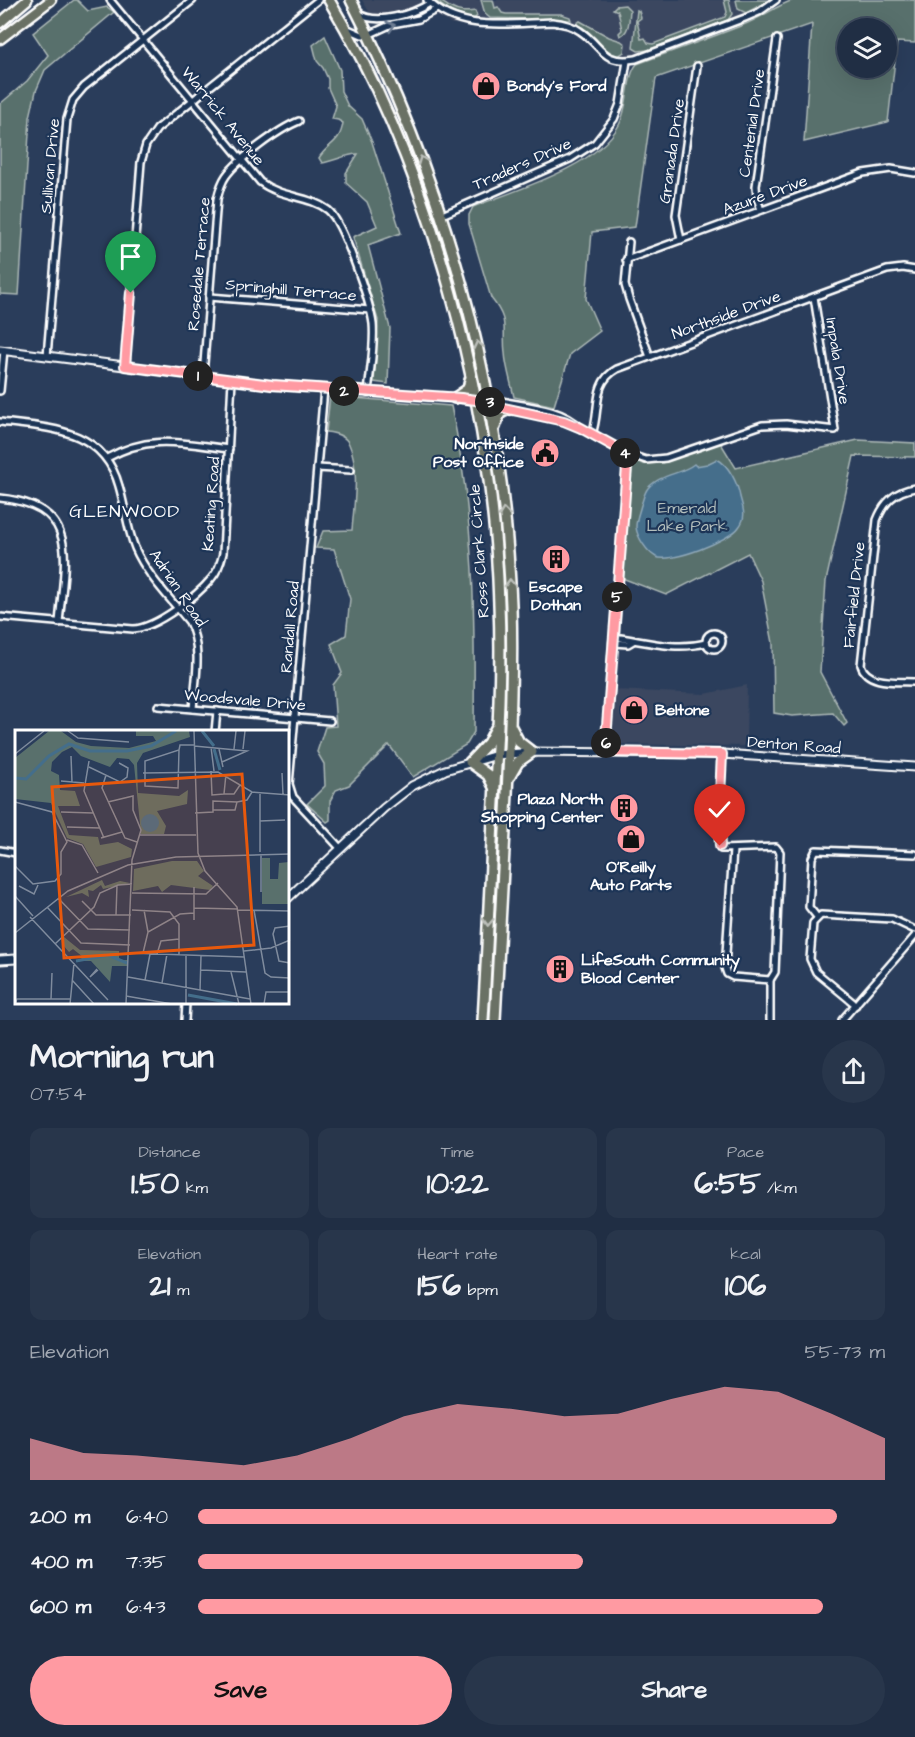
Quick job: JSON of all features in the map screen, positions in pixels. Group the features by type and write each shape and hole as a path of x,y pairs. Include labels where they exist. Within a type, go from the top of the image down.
{"highway":[{"name":"Ross Clark Circle","path":"329,0 345,27 394,132 435,244 471,375 488,478 497,557 500,684 483,1020"},
{"name":"Ross Clark Circle","path":"351,0 407,124 442,215 471,318 490,402 508,556 512,636 510,726 495,1020"},
{"path":"394,132 407,124"},
{"path":"435,244 436,222 442,215"},
{"path":"457,321 471,318"},
{"path":"454,398 468,389 471,375"},
{"path":"494,433 500,413 509,409"},
{"path":"497,557 508,556"},
{"path":"500,636 512,636"},
{"path":"500,684 506,691 511,692"},
{"path":"495,788 488,775 470,762 488,742 498,724"},
{"path":"507,781 518,762 532,752 519,742 510,726"},
{"path":"489,899 501,904"},
{"path":"484,1003 496,1004"}],"main road":[{"path":"0,23 27,0"},
{"path":"0,39 51,0"}],"street":[{"name":"Warrick Avenue","path":"110,0 241,161 268,188 319,205 336,218 344,234 370,310 373,334 368,393"},
{"name":"Sullivan Drive","path":"47,356 69,109 84,87 193,0"},
{"path":"125,366 144,150 154,133 318,0"},
{"path":"358,13 370,19 384,19 410,13 428,1 452,18 469,22 565,24 581,32 596,48 609,57 620,61 745,18 759,12 776,0"},
{"path":"345,27 356,33 368,35 392,24 419,18 437,9"},
{"name":"Centenial Drive","path":"761,210 756,186 777,39"},
{"name":"Traders Drive","path":"442,215 570,159 595,143 614,119 620,104 627,60"},
{"name":"Granada Drive","path":"681,240 676,215 697,66"},
{"name":"Rosedale Terrace","path":"203,376 218,193 229,172 241,161 284,127 299,121"},
{"name":"Azure Drive","path":"626,260 863,173 891,169 915,173"},
{"path":"628,242 625,280 627,292 650,357"},
{"name":"Northside Drive","path":"592,434 599,389 606,376 617,369 893,268 915,270"},
{"name":"Springhill Terrace","path":"209,297 370,310"},
{"name":"Impala Drive","path":"628,454 646,460 666,458 746,429 769,424 836,430 814,297"},
{"path":"0,392 2,350 232,380 368,393 490,402 496,400 556,413 575,421 581,428"},
{"name":"Keating Road","path":"0,617 138,628 158,622 208,582 218,569 222,558 232,380"},
{"name":"Randall Road","path":"324,389 290,789 298,802 341,849"},
{"path":"490,402 495,406 554,418 581,428 628,454 605,752"},
{"name":"Adrian Road","path":"0,422 70,432 84,439 107,458 116,477 136,549 145,567 192,628 197,645 193,709"},
{"path":"107,458 133,446 154,442 228,448"},
{"path":"317,468 351,470"},
{"name":"Fairfield Drive","path":"915,488 905,489 893,496 884,506 877,520 861,665 865,674 873,679 915,682"},
{"path":"0,498 23,501 37,507 51,517 60,532 65,558 59,623"},
{"path":"614,640 628,639 633,642 670,647 706,643"},
{"name":"Woodsvale Drive","path":"158,706 330,721"},
{"path":"215,730 217,711"},
{"name":"Denton Road","path":"290,896 384,808 412,786 436,774 470,762 508,753 722,754 915,767"},
{"path":"722,754 719,841 721,849 776,847 780,852 775,972 770,980 770,1020"},
{"path":"0,850 15,852"},
{"path":"733,850 725,969 727,974 733,978 770,980"},
{"path":"817,917 809,906 812,858 816,850 915,854"},
{"path":"856,1005 816,972 811,965 813,923 817,917 821,915 892,919 915,930"},
{"path":"842,1020 915,936"},
{"path":"0,960 15,959"},
{"path":"185,1020 186,1005"}],"shaded area":[{"path":"362,0 781,0 755,19 633,65 615,63 605,58 580,35 560,26 474,26 452,24 438,17 429,16 421,21 381,31"},
{"path":"717,459 729,470 737,486 744,512 739,527 725,538 700,550 674,557 656,557 643,544 636,527 647,490 653,483 694,464 696,466 707,464"},
{"path":"747,685 746,746 610,744 614,690 705,694"}],"green space":[{"path":"74,0 77,0 88,11 107,7 114,12 45,70 36,91 30,117 19,295 0,294 0,104 27,81 48,55 33,33"},
{"path":"434,0 457,11 475,11 477,16 474,19 453,13"},
{"path":"481,0 493,0 495,8 498,7 502,13 506,14 561,14 570,17 571,20 490,18 485,14"},
{"path":"724,0 729,0 732,14 728,20 648,50 638,51 633,48 637,10 641,18 637,21 641,39 645,38 648,43 653,44 725,17 727,12"},
{"path":"736,0 770,0 746,13 738,9"},
{"path":"793,0 915,0 915,43 897,42 897,18 837,18 837,78 893,78 888,122 804,142 812,24 656,78 635,227 592,232 586,299 600,331 570,354 554,406 514,397 507,370 503,319 491,298 469,224 469,215 473,207 554,175 593,153 608,140 622,118 631,76 637,64 756,19"},
{"path":"625,5 630,10 629,21 626,32 620,36 619,33 622,30 618,11 613,9 616,6"},
{"path":"580,21 621,41 625,44 624,52 618,56 607,50 589,32 578,25"},
{"path":"325,36 340,70 341,91 348,106 362,119 372,142 401,233 368,245 390,328 388,384 374,382 378,320 353,237 377,226 367,202 346,183 346,173 358,154 322,163 319,158 339,135 343,123 332,119 336,106 328,88 328,79 317,61 313,45"},
{"path":"330,396 451,406 465,487 472,568 474,732 467,744 413,777 389,745 349,785 336,790 330,801 330,820 327,822 307,804 325,786 324,764 317,752 325,727 336,726 333,685 342,673 331,644 346,635 350,599 334,549 316,548 323,531 352,530 355,486 354,464 349,444 342,437 326,432"},
{"name":"Emerald Lake Park","path":"858,440 915,443 915,457 854,456 826,581 820,672 847,723 844,726 833,713 792,716 774,713 773,643 761,581 748,553 666,595 622,578 631,461 662,463 720,442 736,468"}],"place":[{"name":"Bondy's Ford","path":"486,86"},
{"name":"Northside Post Office","path":"545,453"},
{"name":"Escape Dothan","path":"556,559"},
{"name":"Beltone","path":"634,710"},
{"name":"Plaza North Shopping Center","path":"624,808"},
{"name":"O'Reilly Auto Parts","path":"631,839"},
{"name":"LifeSouth Community Blood Center","path":"560,969"}],"district":[{"name":"GLENWOOD","path":"125,511"}],"route":[{"path":"131,293 125,366 272,385 490,402 495,406 564,421 628,454 605,752 722,754 720,846"}]}
